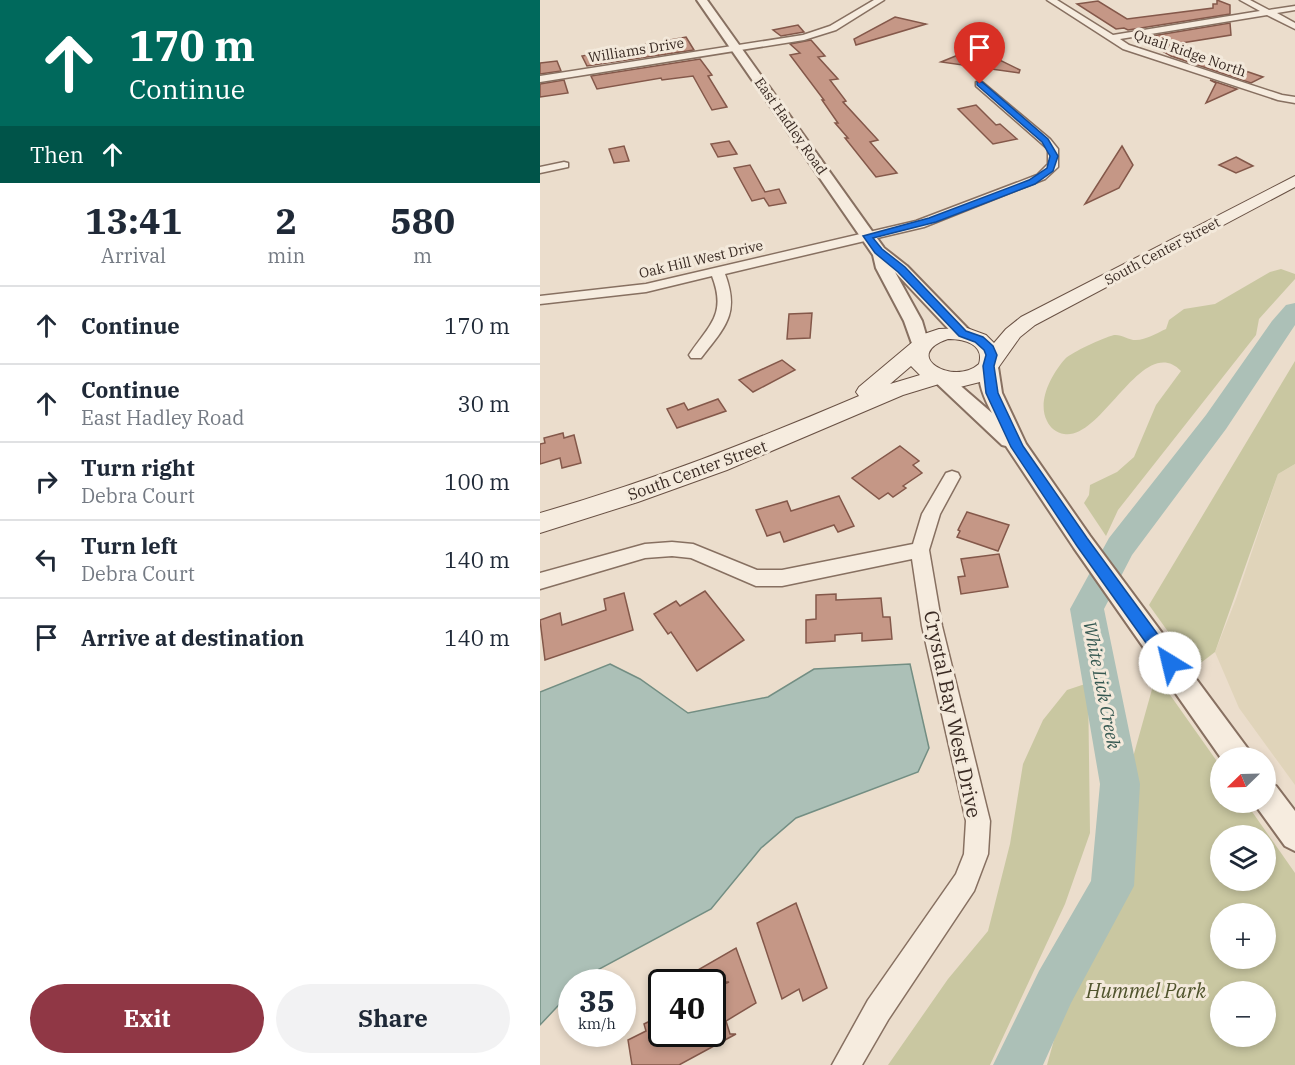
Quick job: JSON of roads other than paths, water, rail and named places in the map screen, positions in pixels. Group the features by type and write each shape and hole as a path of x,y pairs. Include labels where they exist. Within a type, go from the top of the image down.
{"main road":[{"name":"South Center Street","path":"990,363 1013,333 1028,321 1295,181"},
{"name":"South Center Street","path":"966,334 1028,321"},
{"path":"966,334 986,345 990,363 980,375 965,380 939,378 920,366 917,358 919,348 938,335 966,334"},
{"name":"South Center Street","path":"849,407 919,348"},
{"name":"South Center Street","path":"540,523 704,470 779,441 849,407 900,387 939,378"}],"street":[{"name":"East Hadley Road","path":"702,0 878,251 901,270 966,334"},
{"name":"Williams Drive","path":"540,79 819,33 840,24 880,0"},
{"name":"Quail Ridge North","path":"1051,0 1126,47 1281,98 1295,100"},
{"path":"1244,0 1295,26"},
{"path":"1112,39 1295,8"},
{"name":"Oak Hill West Drive","path":"540,300 627,292 717,272 933,220 1032,182 1050,170 1054,156 1046,141 980,84"},
{"path":"540,170 564,165"},
{"name":"East Hadley Road","path":"878,251 887,275 912,315 919,348"},
{"path":"696,355 723,317 728,303 717,272"},
{"path":"990,363 992,393 1017,447 1082,542 1230,747"},
{"path":"939,378 1017,447"},
{"name":"Crystal Bay West Drive","path":"846,1065 878,1010 965,882 976,854 978,821 932,626 920,550 931,514 952,477"},
{"path":"540,581 608,560 654,550 693,551 756,578 782,578 920,550"},
{"path":"1276,810 1295,836"}],"waterway":[{"name":"White Lick Creek","path":"1018,1065 1055,987 1112,886 1120,784 1087,609 1120,547 1216,422 1281,326 1295,310"}],"park label":[{"name":"Hummel Park","path":"1146,990"}]}
